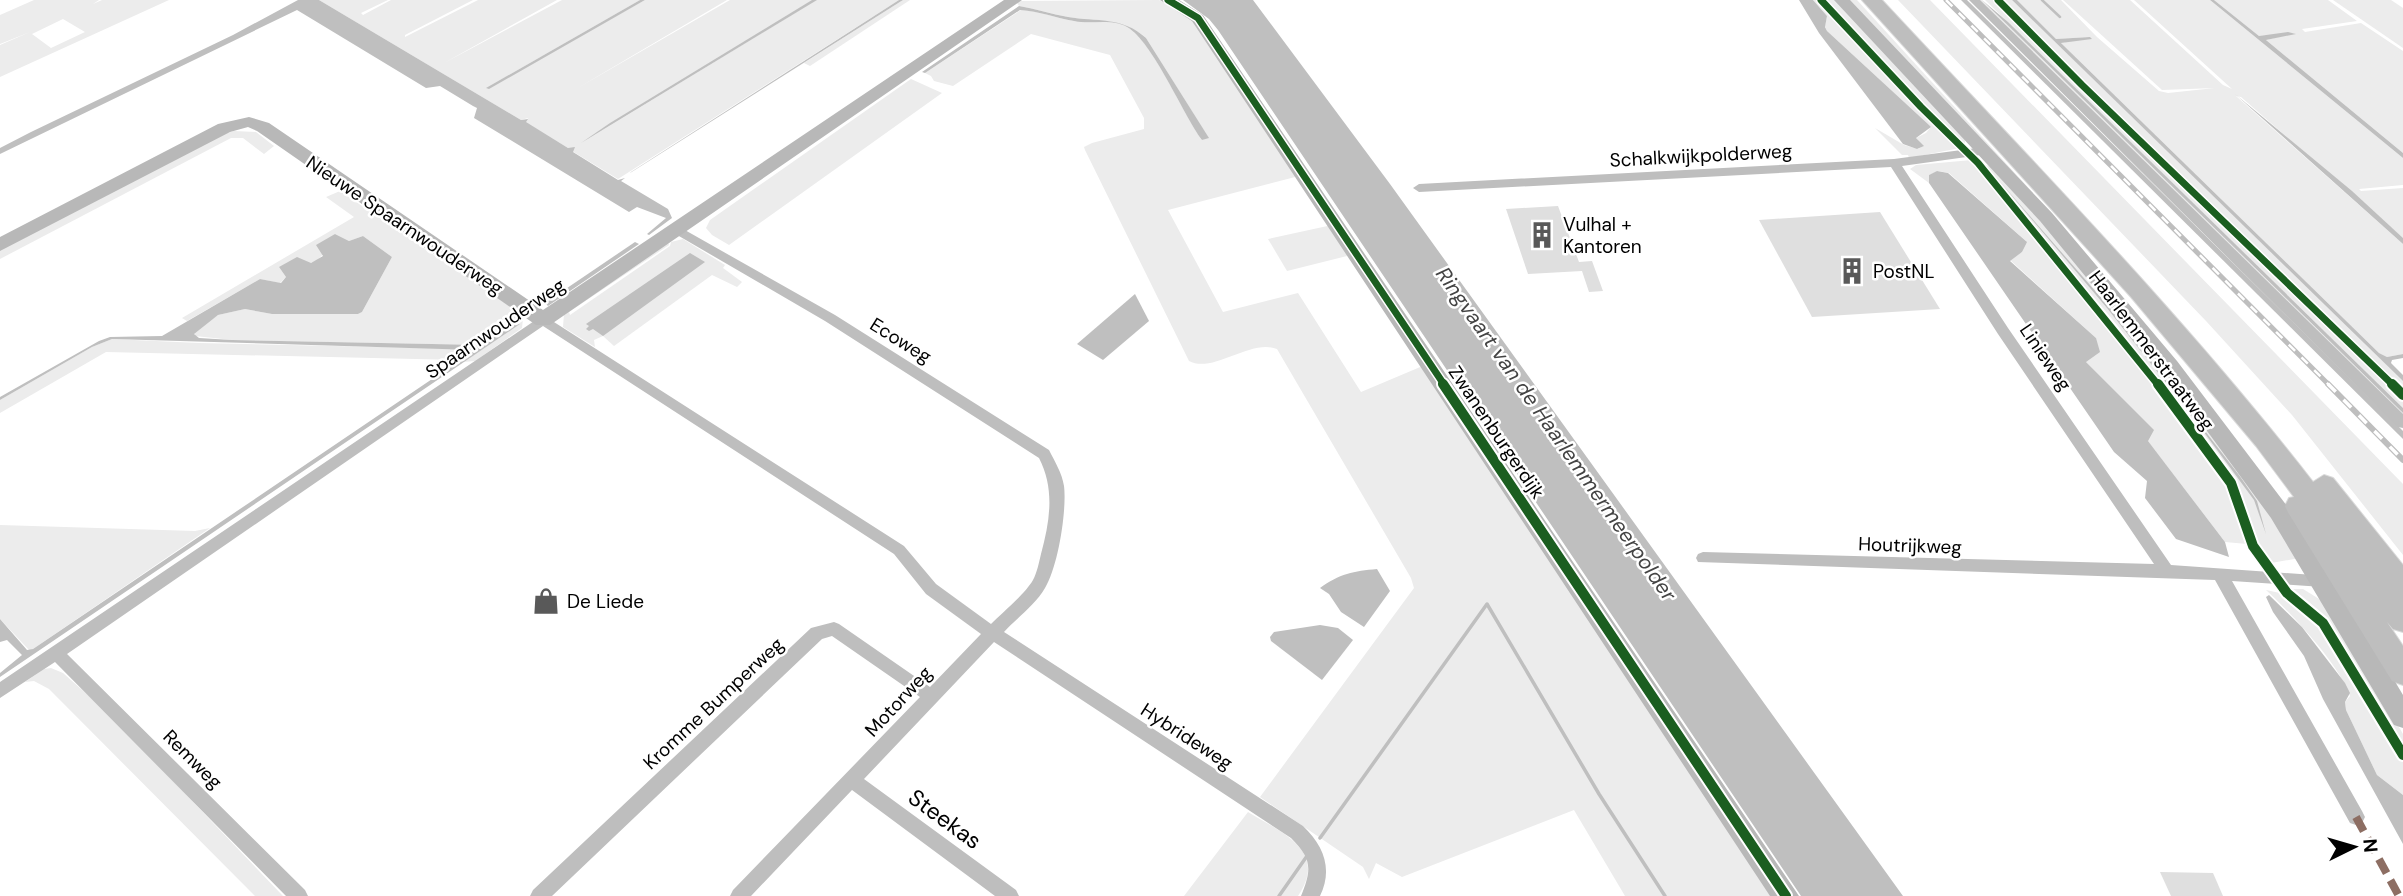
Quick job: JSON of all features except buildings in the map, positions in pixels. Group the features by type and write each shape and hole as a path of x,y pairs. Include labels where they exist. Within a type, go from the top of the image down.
{"highway":[{"path":"1872,0 2131,281 2325,516 2403,620"},
{"path":"1887,0 2171,303 2281,432 2403,586"},
{"path":"2232,401 2403,671"}],"street":[{"name":"Spaarnwouderweg","path":"0,691 1014,0"},
{"name":"Zwanenburgerdijk","path":"1168,0 1198,18 1786,896"},
{"name":"Haarlemmerstraatweg","path":"1842,0 2086,263 2170,366 2279,512 2403,717"},
{"path":"1974,0 2403,423"},
{"name":"Nieuwe Spaarnwouderweg","path":"0,245 214,134 243,128 265,131 543,320"},
{"name":"Schalkwijkpolderweg","path":"1419,188 1894,163 1984,151"},
{"name":"Linieweg","path":"1894,163 2003,331 2167,571"},
{"name":"Ecoweg","path":"676,229 830,318 1044,454 1055,476 1056,518"},
{"name":"Hybrideweg","path":"543,320 899,551 932,589 993,635 1297,832 1310,844 1317,859 1318,874 1310,896"},
{"name":"Motorweg","path":"739,896 1039,585 1050,554 1056,518"},
{"name":"Houtrijkweg","path":"1703,558 2167,571"},
{"path":"2167,571 2323,581"},
{"path":"2220,575 2356,817"},
{"name":"Kromme Bumperweg","path":"539,896 817,633 834,629 931,696"},
{"name":"Remweg","path":"56,653 299,896"},
{"name":"Steekas","path":"852,780 1010,896"}],"shaded area":[{"path":"34,0 99,0 93,4 102,0 169,0 0,77 0,45 30,32 0,44 0,15","holes":["63,19 85,32 51,48 32,34"]},
{"path":"319,0 388,0 361,13 363,15 391,0 473,0 405,37 478,0 557,0 444,63 562,0 640,0 488,87 645,0 727,0 576,89 730,0 813,0 583,142 816,0 899,0 618,179 572,151 574,148 568,148 525,122 528,118 521,120"},
{"path":"903,0 910,0 810,66 804,63"},
{"path":"1159,0 1193,19 1299,176 1168,210 1223,312 1298,293 1361,392 1425,365 1774,896 1625,896 1574,810 1402,877 1376,863 1369,879 1363,867 1260,797 1414,588 1411,578 1277,349 1256,348 1209,363 1189,361 1084,147 1144,129 1144,118 1110,55 1031,34 953,86 934,81 925,73 1021,10 1081,22 1121,24 1137,35 1147,47 1202,140 1208,137 1146,38 1137,31 1119,23 1068,17 1019,6 1016,1"},
{"path":"1813,0 1820,0 1960,148 1909,158 1908,155 1902,155 1875,128 1904,145 1918,149 1923,146 1916,138 1931,127 1827,31 1827,16"},
{"path":"1825,0 1837,0 1965,140 1963,146 1923,107"},
{"path":"1848,0 1857,0 2034,194"},
{"path":"1898,0 1930,0 2403,484 2403,555 2292,415 2206,321"},
{"path":"1978,0 1982,0 2403,413 2403,418"},
{"path":"1985,0 1996,0 2086,91 2403,398 2403,408"},
{"path":"2000,0 2012,0 2357,335 2403,381 2403,393 2074,75"},
{"path":"2017,0 2061,0 2097,37 2159,91 2168,93 2215,88 2162,90 2063,0 2130,0 2223,85 2232,89 2134,0 2210,0 2403,158 2403,185 2359,189 2403,188 2403,238 2241,97 2236,96 2403,244 2403,354 2387,357 2379,353 2061,43 2090,37 2056,39"},
{"path":"2214,0 2328,0 2357,21 2302,29 2305,32 2361,23 2403,51 2403,153 2266,40 2296,33 2259,36"},
{"path":"2333,0 2391,0 2403,8 2403,48"},
{"path":"911,79 942,93 729,245 706,228 710,220"},
{"path":"234,131 256,132 274,146 264,154 243,138 231,138 0,259 0,250"},
{"path":"1972,160 2103,317 2218,470 2232,492 2247,544 2225,542 2147,440 2153,430 2086,362 2096,338 2010,260 2022,252 2026,241 1949,173 1938,171 1929,175 1929,183 1910,169 1916,165"},
{"path":"1982,163 1991,167 2012,187 2172,377 2300,558 2271,563 2259,546 2235,481 2208,443 2117,325"},
{"path":"340,191 518,312 523,318 522,328 475,361 463,362 520,324 516,322 482,345 232,340 195,336 194,331 218,315 245,309 272,314 362,312 392,257 363,236 349,241 335,234 324,253 314,262 279,267 286,277 280,283 260,279 187,321 182,318 354,217 326,197"},
{"path":"1332,225 1351,255 1287,271 1268,239"},
{"path":"683,239 725,265 723,268 742,282 737,287 712,275 614,346 603,336 594,340 595,347 563,327 564,314 668,242 669,245 569,312 570,315 670,246 671,242"},
{"path":"112,339 474,349 459,360 106,352 0,413 0,400 92,347"},
{"path":"0,525 195,531 210,528 30,651 0,619"},
{"path":"2288,589 2303,589 2324,602 2338,621 2403,734 2403,749 2325,618"},
{"path":"2266,590 2280,593 2305,612 2334,646 2403,761 2403,795 2377,775 2346,710 2345,702 2350,696 2336,669 2301,625"},
{"path":"51,668 63,673 107,712 283,896 255,896 49,689 34,681 25,682 44,669"},
{"path":"1248,812 1286,836 1305,855 1308,867 1306,880 1298,896 1184,896"}],"water":[{"path":"298,0 319,0 521,120 528,119 526,122 568,148 575,147 573,152 618,180 625,178 621,181 668,209 672,218 647,234 666,218 637,207 629,212 474,118 477,108 440,86 426,88 297,10 0,154 0,148 233,35"},
{"path":"640,0 645,0 489,89 486,88"},
{"path":"812,0 817,0 581,143 610,123"},
{"path":"899,0 903,0 630,173 631,172"},
{"name":"Ringvaart van de Haarlemmermeerpolder","path":"1183,0 1253,0 1390,184 1903,896 1801,896 1218,30 1209,19"},
{"path":"1799,0 1813,0 1827,16 1827,31 1931,127 1916,138 1924,146 1917,149 1903,144 1819,33"},
{"path":"1961,0 1967,0 2400,428 2403,431 2403,439"},
{"path":"1982,0 2008,22 2403,408 2403,413"},
{"path":"2012,0 2017,0 2056,39 2090,37 2092,39 2061,43 2379,353 2387,357 2403,354 2403,358 2392,360 2391,363 2403,375 2403,381"},
{"path":"2210,0 2214,0 2259,36 2288,32 2296,34 2266,40 2403,153 2403,158"},
{"path":"1019,6 1068,17 1109,21 1118,23 1128,26 1137,31 1146,38 1209,138 1202,140 1147,47 1137,35 1121,24 1081,22 1020,10 925,73 922,72"},
{"path":"2235,94 2352,191 2403,238 2403,244"},
{"path":"1937,171 1948,173 2027,242 2022,252 2010,261 2096,338 2100,352 2086,362 2154,430 2148,441 2225,542 2229,557 2176,539 2145,498 2147,481 2114,452 1929,183 1929,175"},
{"path":"1995,176 2110,308 2239,475 2257,501 2266,534 2254,500 2192,416 2107,308"},
{"path":"335,234 349,241 363,236 392,257 362,312 272,314 245,309 218,315 194,334 199,338 232,340 482,345 516,322 520,324 0,677 0,673 22,655 7,640 0,642 0,619 27,650 33,649 475,350 112,339 92,347 0,400 0,397 99,341 110,337 162,336 260,279 281,283 286,277 279,267 297,257 311,263 323,256 316,245"},
{"path":"635,242 639,244 548,306 545,303"},
{"path":"690,253 705,262 603,336 593,329 586,329 589,326 586,324"},
{"path":"1135,294 1149,321 1103,360 1077,344"},
{"path":"1377,569 1390,591 1364,627 1341,612 1329,594 1320,588 1347,574"},
{"path":"2269,595 2302,627 2345,683 2350,693 2345,702 2346,710 2377,775 2403,795 2403,844 2323,699 2304,656 2273,612 2266,597"},
{"path":"1320,625 1338,628 1353,640 1322,680 1271,641 1270,637 1274,632"}],"waterway":[{"path":"2042,0 2060,17"},
{"path":"1320,838 1487,604 1599,794 1665,896"},
{"path":"1279,896 1307,856"}],"railway":[{"path":"1946,0 2330,386"},
{"path":"2328,384 2403,460"}],"marked path":[{"path":"2356,817 2399,896"}],"cycle path":[{"path":"1168,0 1198,18 1786,896"},
{"path":"1821,0 1921,107 1978,163 2129,346 2231,483 2253,546 2287,593 2323,623 2403,755"},
{"path":"1998,0 2082,85 2403,395"}],"place":[{"name":"Vulhal + Kantoren","path":"1542,235"},
{"name":"PostNL","path":"1852,271"},
{"name":"De Liede","path":"546,601"}]}
